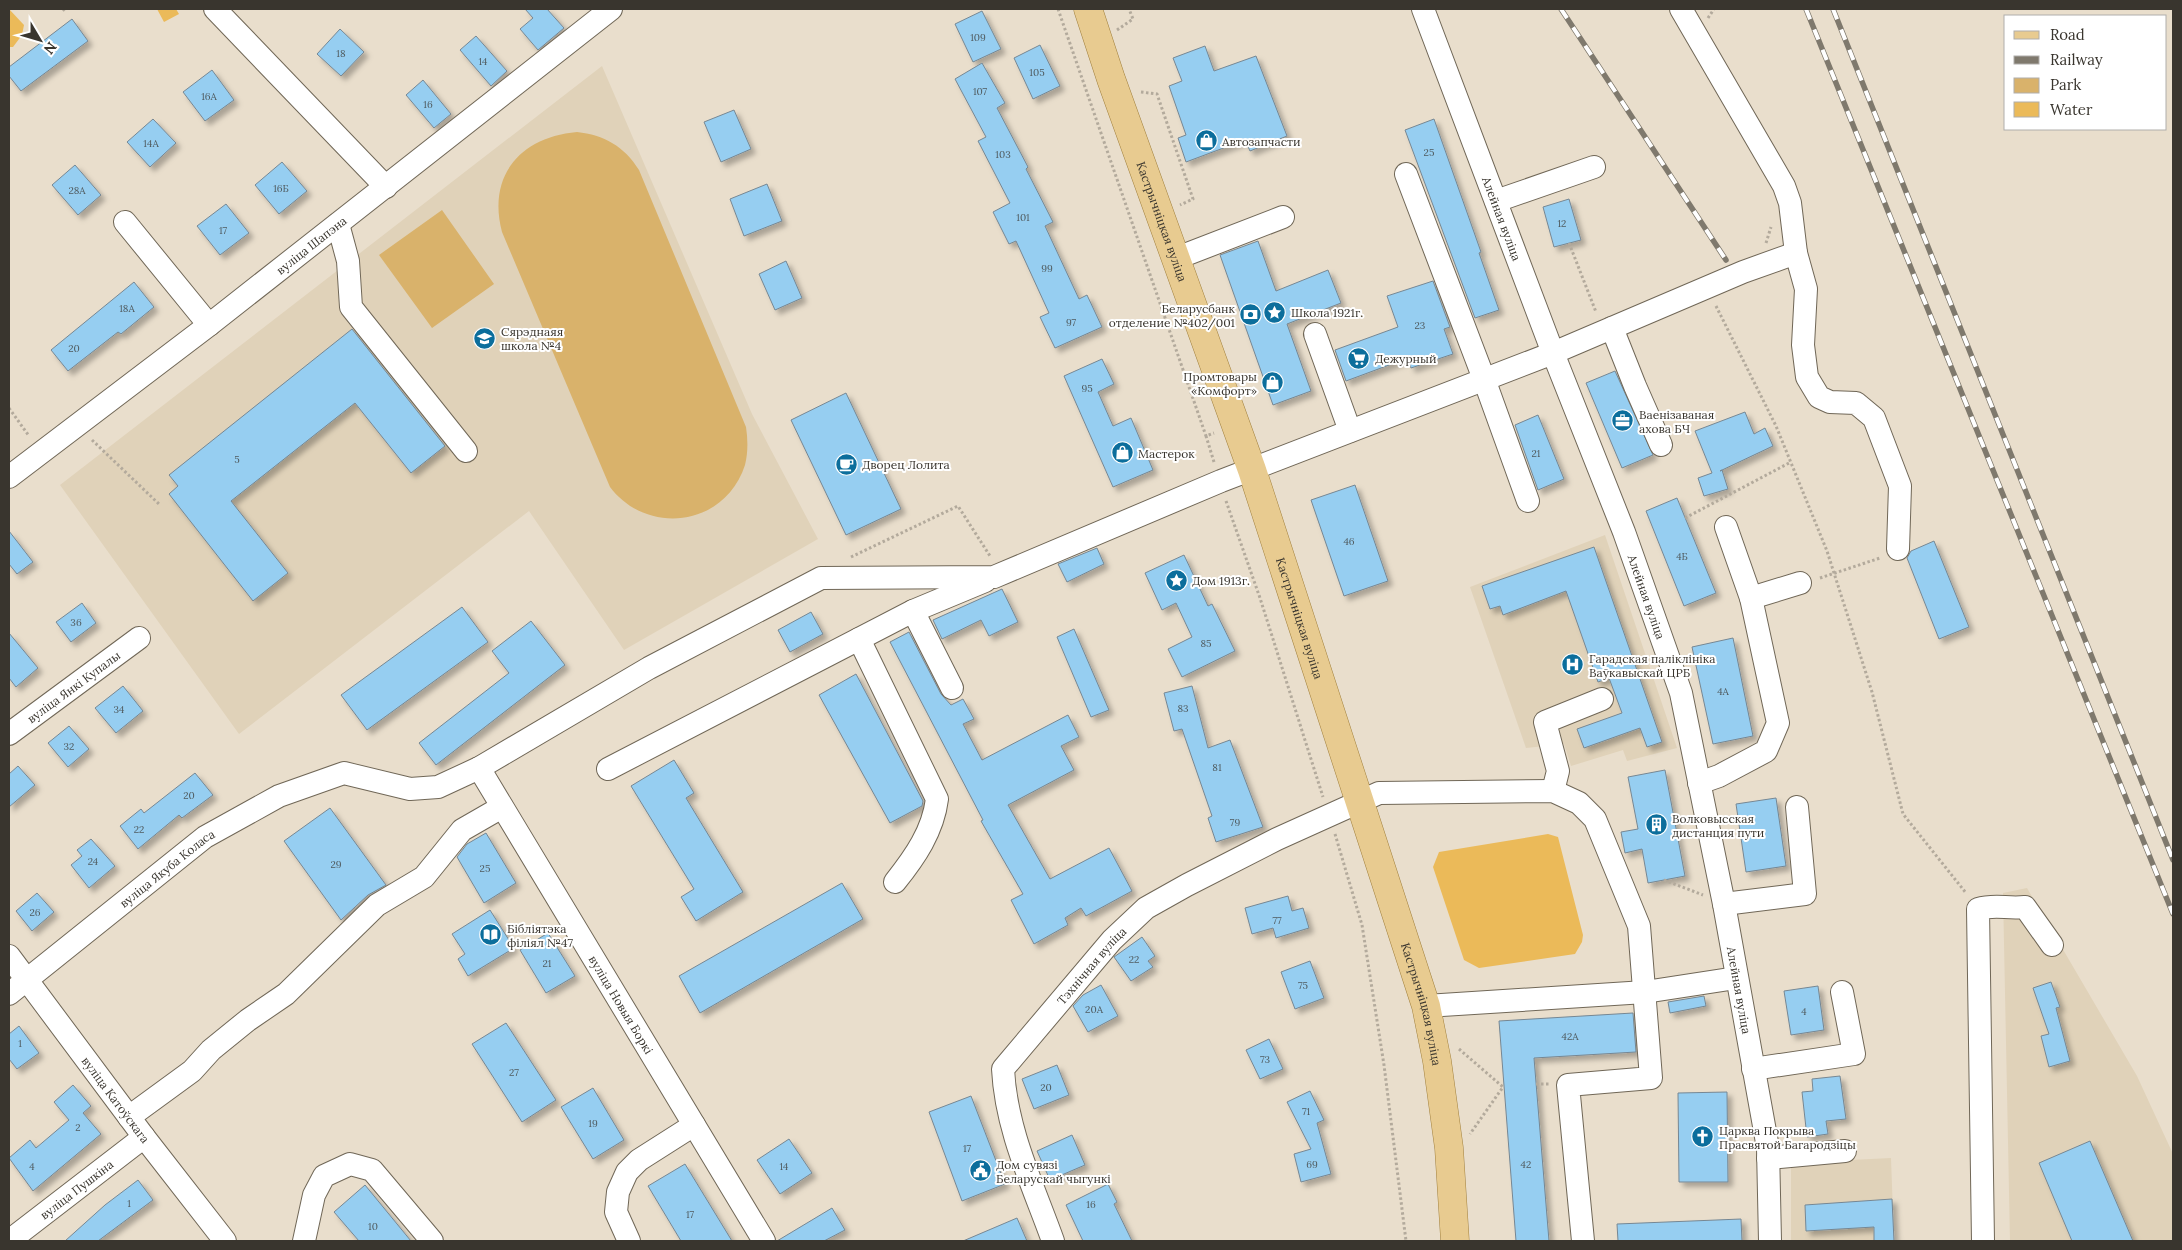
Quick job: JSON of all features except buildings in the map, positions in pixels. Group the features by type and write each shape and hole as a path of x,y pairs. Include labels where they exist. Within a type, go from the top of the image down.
{"main road":[{"name":"Кастрычніцкая вуліца","path":"1088,9 1252,470 1426,1006 1437,1061 1449,1148 1455,1241"}],"street":[{"path":"215,9 386,187"},
{"name":"вуліца Шапэна","path":"9,477 386,187 612,9"},
{"name":"Алейная вуліца","path":"1423,9 1553,352 1624,532 1681,693 1724,904 1768,1158 1770,1241"},
{"path":"1691,12 1784,186 1790,203 1796,253 1806,289 1803,346 1807,377 1819,397 1830,402 1856,403 1874,418 1900,486 1898,549"},
{"path":"1496,201 1594,167"},
{"path":"1406,174 1528,501"},
{"path":"1177,258 1283,217"},
{"path":"125,222 208,325"},
{"path":"338,224 348,262 351,307 466,451"},
{"path":"608,769 913,612 1221,482 1553,352 1750,269 1796,253"},
{"path":"1612,328 1661,445"},
{"path":"1315,334 1350,431"},
{"path":"1699,783 1719,776 1766,751 1778,723 1751,598 1726,527"},
{"path":"479,768 649,668 821,578 994,578"},
{"path":"1751,598 1800,583"},
{"path":"913,612 952,688"},
{"name":"вуліца Янкі Купалы","path":"9,734 139,638"},
{"path":"859,639 937,799 935,817 914,858 896,882"},
{"path":"1583,1241 1568,1085 1651,1078 1639,926 1595,819 1579,803 1552,791 1558,771 1545,722 1602,699"},
{"name":"вуліца Якуба Коласа","path":"9,994 205,837 279,796 344,773 410,789 438,786 479,768"},
{"name":"вуліца Новыя Боркі","path":"479,768 764,1241"},
{"name":"Тэхнічная вуліца","path":"1053,1241 1010,1125 1002,1069 1112,940 1146,908 1277,839 1379,793 1552,791"},
{"path":"128,1116 192,1070 212,1050 248,1020 286,994 377,905 424,877 462,830 502,806"},
{"path":"1724,904 1805,894 1797,807"},
{"path":"1982,1241 1978,909 1992,905 2013,908 2025,907 2052,945"},
{"name":"вуліца Катоўскага","path":"9,956 128,1116 225,1241"},
{"path":"1426,1006 1645,992 1736,978"},
{"path":"1753,1069 1854,1054 1842,992"},
{"path":"630,1241 616,1212 618,1192 627,1172 639,1160 694,1126"},
{"name":"вуліца Пушкіна","path":"9,1241 144,1137"},
{"path":"1768,1158 1845,1151"},
{"path":"304,1241 314,1195 324,1176 350,1164 372,1170 432,1241"}],"path":[{"path":"63,9 66,12"},
{"path":"1058,9 1206,436"},
{"path":"1120,39 1116,30 1133,19 1129,9"},
{"path":"1691,12 1705,23"},
{"path":"1139,92 1157,94 1193,199 1175,207"},
{"path":"1765,246 1773,220"},
{"path":"1569,243 1598,315 1589,318"},
{"path":"1707,288 1776,426 1827,551 1872,692 1903,814 1978,909"},
{"path":"9,408 41,453"},
{"path":"78,424 84,433 160,505"},
{"path":"1685,518 1790,462"},
{"path":"1221,482 1330,816 1362,925 1384,1065 1406,1241"},
{"path":"1834,574 1890,556 1898,549"},
{"path":"1664,880 1724,904"},
{"path":"1454,1046 1503,1087 1466,1139"}],"shaded area":[{"name":"Сярэднаяя школа №4","path":"602,66 752,414 818,539 624,650 529,511 239,734 60,485"},
{"name":"Гарадская паліклініка Ваўкавыскай ЦРБ","path":"1605,535 1677,748 1627,761 1623,750 1571,766 1564,744 1526,748 1470,587"},
{"path":"2027,888 2137,1076 2173,1154 2173,1241 2010,1241 2003,893"},
{"path":"1891,1158 1894,1241 1791,1241 1791,1163"}],"green space":[{"path":"577,132 596,136 612,143 627,154 639,170 746,427 746,460 735,486 721,501 703,512 684,518 664,518 644,513 626,503 610,487 502,232 499,212 500,193 504,177 513,162 525,151 540,142 557,135"},
{"path":"442,210 494,284 432,328 379,255"}],"water":[{"path":"9,9 24,25 22,35 13,47 9,47"},
{"path":"157,9 176,9 179,14 164,22"},
{"path":"1548,834 1558,837 1583,935 1582,942 1575,954 1479,968 1464,960 1433,867 1439,852"}],"railway":[{"path":"1561,9 1726,260"},
{"path":"1806,9 2173,914"},
{"path":"1833,9 2173,860"}],"place":[{"name":"Автозапчасти","path":"1206,141"},
{"name":"Школа 1921г.","path":"1275,312"},
{"name":"Беларусбанк отделение №402/001","path":"1251,315"},
{"name":"Сярэднаяя школа №4","path":"485,338"},
{"name":"Дежурный","path":"1359,358"},
{"name":"Промтовары «Комфорт»","path":"1273,383"},
{"name":"Ваенізаваная ахова БЧ","path":"1623,421"},
{"name":"Мастерок","path":"1122,453"},
{"name":"Дворец Лолита","path":"846,464"},
{"name":"Дом 1913г.","path":"1176,580"},
{"name":"Гарадская паліклініка Ваўкавыскай ЦРБ","path":"1573,665"},
{"name":"Волковысская дистанция пути","path":"1656,825"},
{"name":"Бібліятэка філіял №47","path":"491,935"},
{"name":"Царква Покрыва Прасвятой Багародзіцы","path":"1703,1137"},
{"name":"Дом сувязі Беларускай чыгункі","path":"980,1171"}]}
